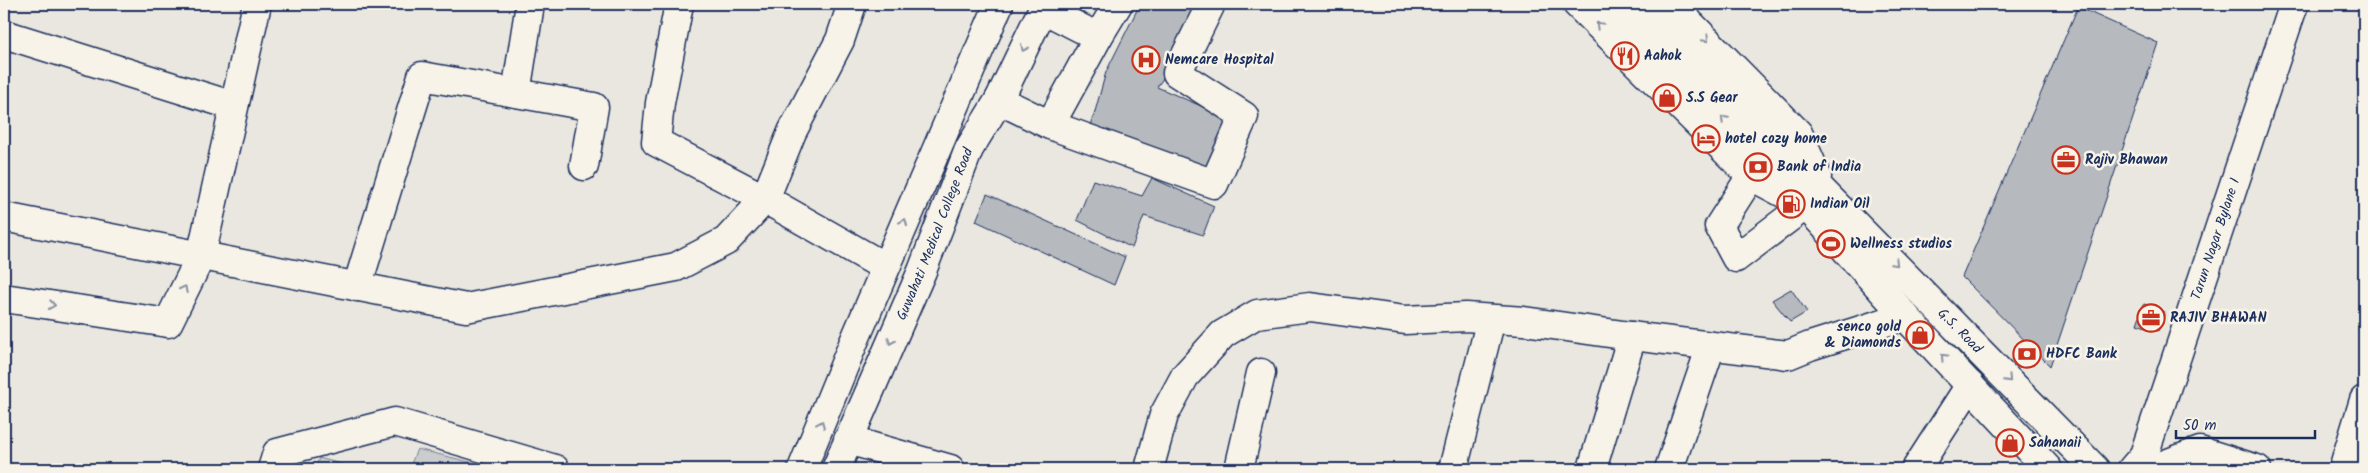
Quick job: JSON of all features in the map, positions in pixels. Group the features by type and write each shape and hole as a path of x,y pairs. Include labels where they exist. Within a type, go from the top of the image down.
{"street":[{"path":"4,298 168,323 201,256 257,4"},
{"path":"516,93 530,4"},
{"path":"679,4 660,103 656,142 765,199 885,267"},
{"path":"4,217 466,308 676,267 726,241 765,199 792,132 840,40 852,4"},
{"path":"802,469 940,137 999,4"},
{"path":"1050,125 1118,4"},
{"path":"1577,4 1767,163 1815,198 1906,316 2048,469"},
{"path":"1609,4 1767,163 1815,198"},
{"path":"1639,4 1767,163"},
{"path":"1672,4 1798,133 1815,198"},
{"name":"Tarun Nagar Bylane 1","path":"2132,469 2144,454 2294,4"},
{"path":"940,137 964,120 989,94 1035,5 1098,37"},
{"path":"989,94 1050,125 1214,184 1244,116 1177,73 1210,6"},
{"path":"4,34 234,106"},
{"path":"357,287 422,76 594,108 584,166"},
{"name":"Guwahati Medical College Road","path":"836,469 922,271 989,94"},
{"path":"964,120 969,149"},
{"path":"1767,163 1719,226 1736,258 1815,198"},
{"name":"G.S. Road","path":"1815,198 2095,469"},
{"path":"1149,469 1164,415 1185,376 1223,334 1257,314 1310,307 1405,320 1490,319 1524,321 1788,355 1810,346 1906,316"},
{"path":"1453,469 1490,319"},
{"path":"1592,469 1632,336"},
{"path":"1669,469 1712,346"},
{"path":"1239,469 1261,373"},
{"path":"1916,469 1970,385"},
{"path":"2343,469 2364,400"},
{"path":"272,469 277,453 395,422 555,469"},
{"path":"848,440 950,469"},
{"path":"2157,469 2160,466 2200,451 2257,469"}],"shaded area":[{"path":"417,449 474,463 472,469 409,469"},
{"path":"319,458 359,469 315,469"}],"building":[{"path":"1140,4 1208,4 1175,61 1157,87 1236,121 1212,170 1091,126 1106,72"},
{"name":"Rajiv Bhawan","path":"2078,7 2158,43 2050,366 1962,277"},
{"path":"1152,178 1214,206 1203,235 1144,216 1132,248 1077,220 1093,180 1142,196"},
{"path":"987,194 1125,257 1114,285 976,221"},
{"path":"1791,289 1807,312 1790,322 1772,300"},
{"name":"RAJIV BHAWAN","path":"2144,304 2165,312 2158,331 2137,324"},
{"path":"881,464 899,469 880,469"}],"place":[{"name":"Aahok","path":"1625,56"},
{"name":"Nemcare Hospital","path":"1146,60"},
{"name":"S.S Gear","path":"1667,98"},
{"name":"hotel cozy home","path":"1706,139"},
{"name":"Rajiv Bhawan","path":"2066,160"},
{"name":"Bank of India","path":"1758,167"},
{"name":"Indian Oil","path":"1791,204"},
{"name":"Wellness studios","path":"1831,244"},
{"name":"RAJIV BHAWAN","path":"2151,318"},
{"name":"senco gold & Diamonds","path":"1920,335"},
{"name":"HDFC Bank","path":"2027,354"},
{"name":"Sahanaii","path":"2010,443"}]}
